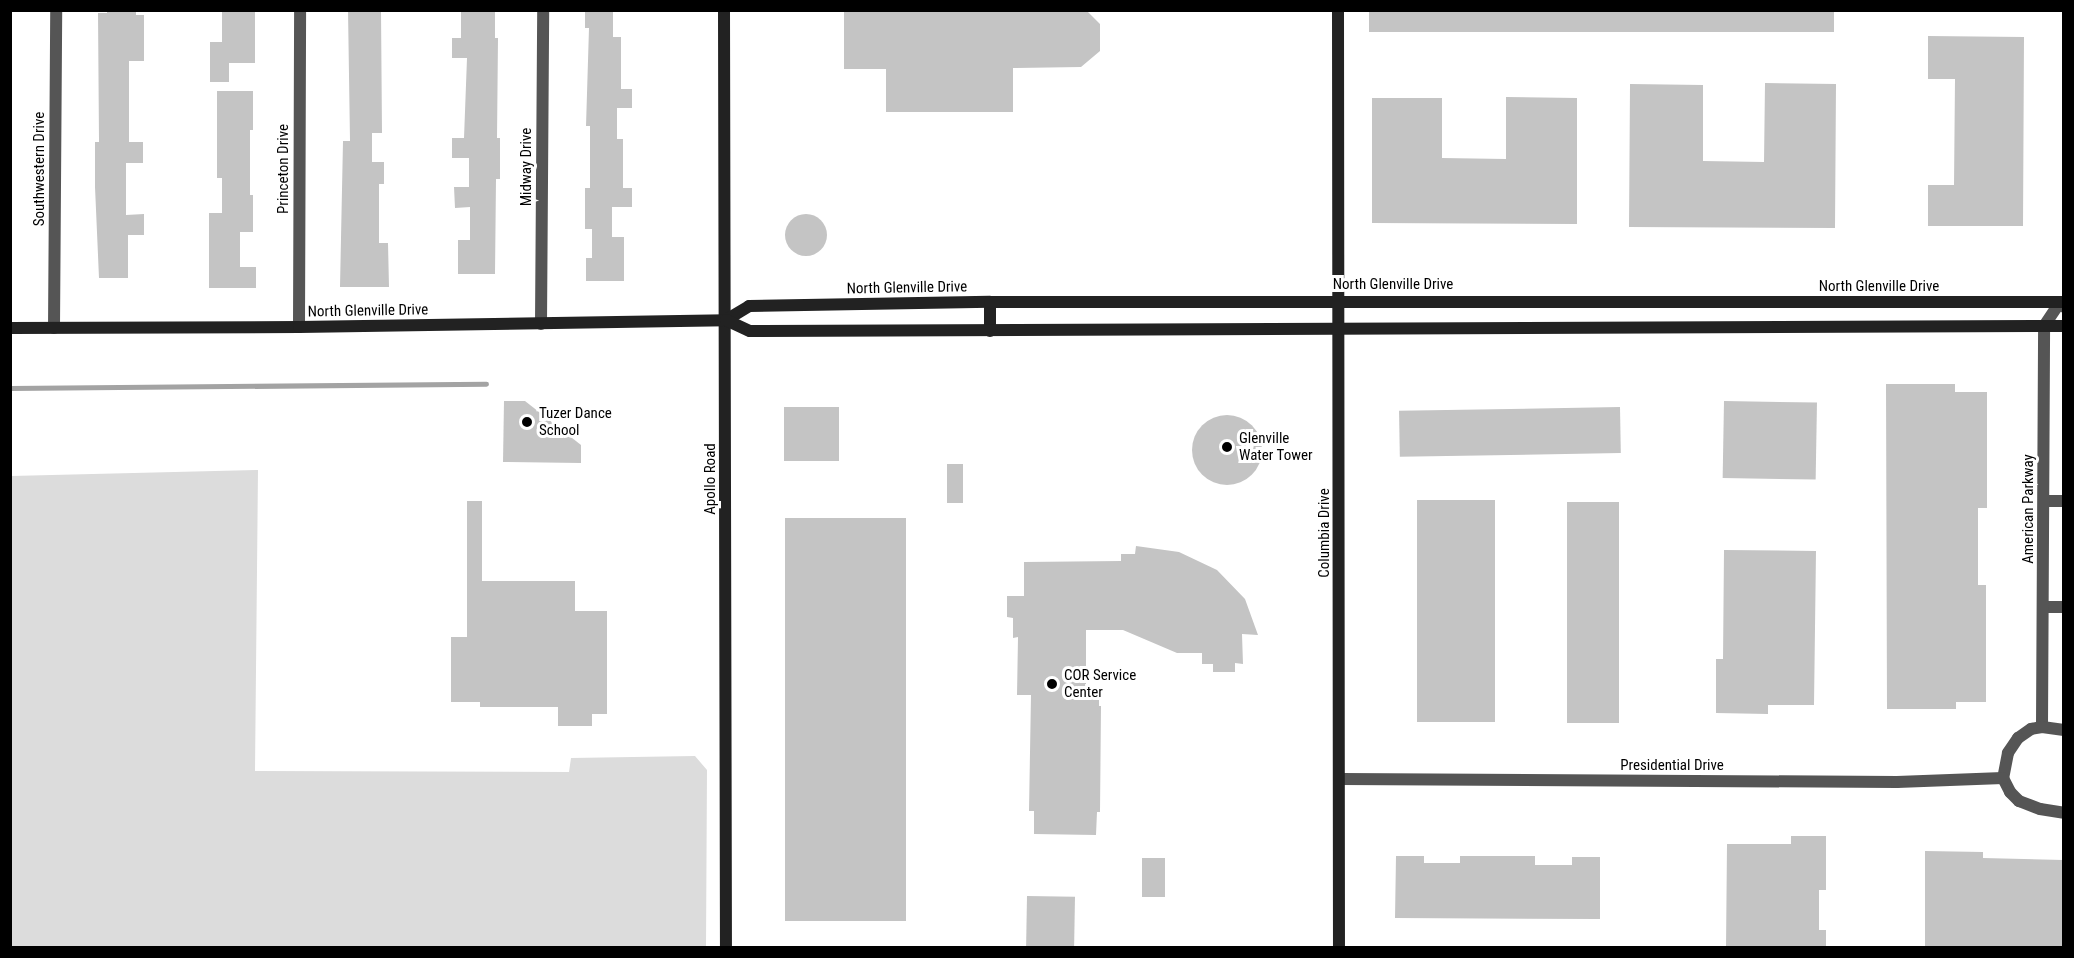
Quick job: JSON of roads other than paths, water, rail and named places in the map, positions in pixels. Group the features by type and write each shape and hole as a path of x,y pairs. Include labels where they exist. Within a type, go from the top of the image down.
{"street":[{"name":"Southwestern Drive","path":"54,328 56,10"},
{"name":"Princeton Drive","path":"299,327 300,10"},
{"name":"Midway Drive","path":"541,324 543,10"},
{"name":"Apollo Road","path":"724,10 726,948"},
{"name":"Columbia Drive","path":"1338,10 1340,948"},
{"name":"North Glenville Drive","path":"726,320 749,306 990,302 1339,300 2062,303"},
{"path":"990,302 990,331"},
{"path":"2044,326 2062,303"},
{"name":"North Glenville Drive","path":"10,328 299,327 726,320 750,332 2064,326"},
{"name":"American Parkway","path":"2042,727 2044,326"},
{"path":"2044,501 2064,501"},
{"path":"2043,607 2064,607"},
{"path":"2064,730 2042,727 2031,729 2018,738 2008,753 2003,778 2010,792 2019,801 2040,809 2064,813"},
{"name":"Presidential Drive","path":"1341,779 1897,782 2003,778"}],"waterway":[{"path":"10,388 486,384"}],"place":[{"name":"Tuzer Dance School","path":"527,422"},
{"name":"Glenville Water Tower","path":"1227,447"},
{"name":"COR Service Center","path":"1052,684"}]}
